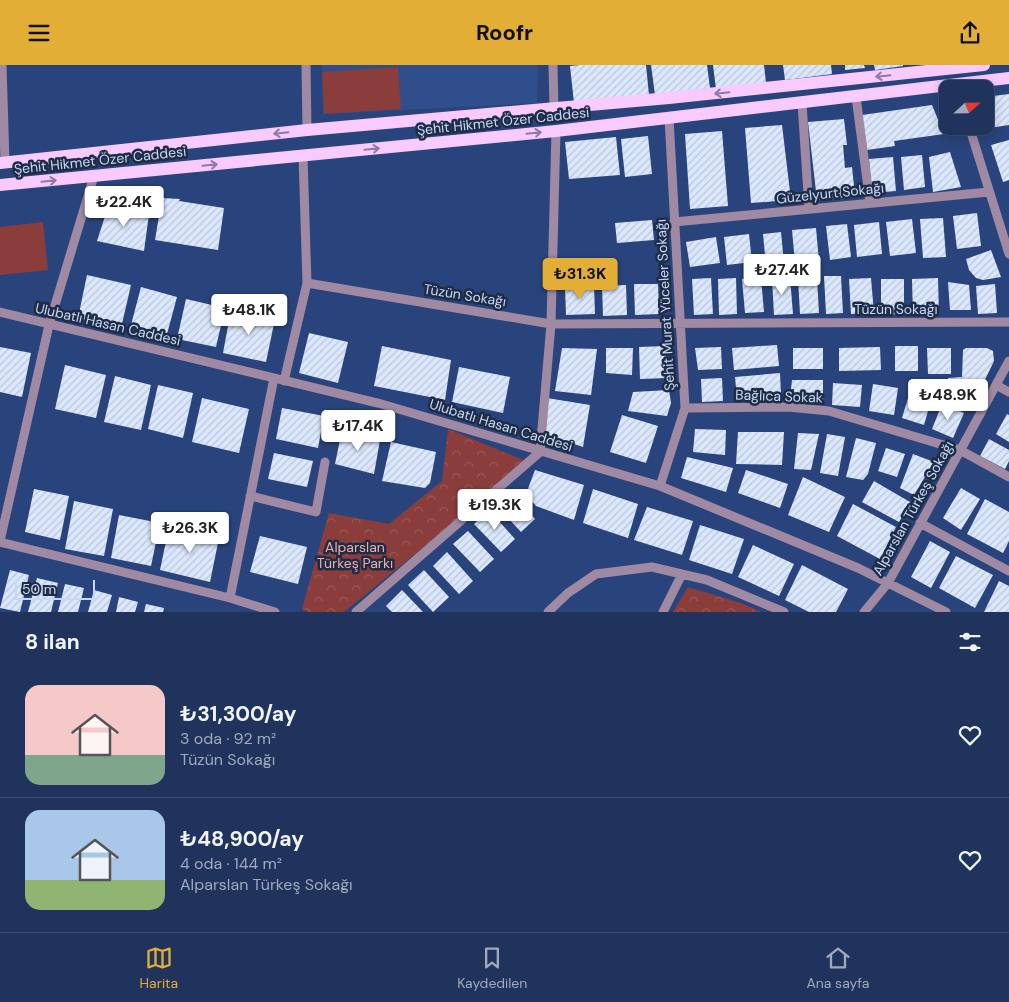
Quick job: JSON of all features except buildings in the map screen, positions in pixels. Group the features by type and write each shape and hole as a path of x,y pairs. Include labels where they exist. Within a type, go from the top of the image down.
{"main road":[{"name":"Şehit Hikmet Özer Caddesi","path":"2,163 307,131 554,110 952,66 984,65"},
{"path":"952,66 955,80"},
{"name":"Şehit Hikmet Özer Caddesi","path":"994,81 1009,78"},
{"name":"Şehit Hikmet Özer Caddesi","path":"0,185 556,131 939,89"},
{"path":"554,110 556,131"}],"street":[{"path":"2,65 2,163"},
{"path":"306,65 307,131"},
{"path":"553,65 554,110"},
{"path":"856,97 870,203"},
{"path":"802,103 809,209"},
{"name":"Şehit Murat Yüceler Sokağı","path":"660,486 684,408 669,118"},
{"path":"356,612 540,452 551,324 556,131"},
{"path":"971,135 1009,254"},
{"path":"284,381 306,283 303,156"},
{"path":"94,176 50,325 0,542 230,598 275,612"},
{"name":"Güzelyurt Sokağı","path":"674,222 989,191"},
{"name":"Tüzün Sokağı","path":"306,283 551,324 1009,322"},
{"name":"Ulubatlı Hasan Caddesi","path":"0,312 378,403 660,486 888,583 946,612"},
{"name":"Alparslan Türkeş Sokağı","path":"864,612 888,583 1009,361"},
{"path":"230,598 274,378"},
{"path":"996,385 1009,392"},
{"name":"Bağlıca Sokak","path":"684,408 788,407 819,409 960,450 1009,477"},
{"path":"250,496 316,512 324,462"},
{"path":"920,523 1009,571"},
{"path":"548,612 568,593 596,574 652,567 707,580 770,604 784,612"},
{"path":"663,612 682,574"}],"shaded area":[{"path":"322,65 538,65 537,103 323,114"}],"green space":[{"path":"398,67 401,109 324,114 322,72"},
{"path":"43,222 48,270 0,275 0,227"},
{"name":"Alparslan Türkeş Parkı","path":"448,429 528,462 344,612 308,612 302,609 329,513 389,524 442,481"},
{"path":"688,587 741,603 761,612 673,612"}]}
